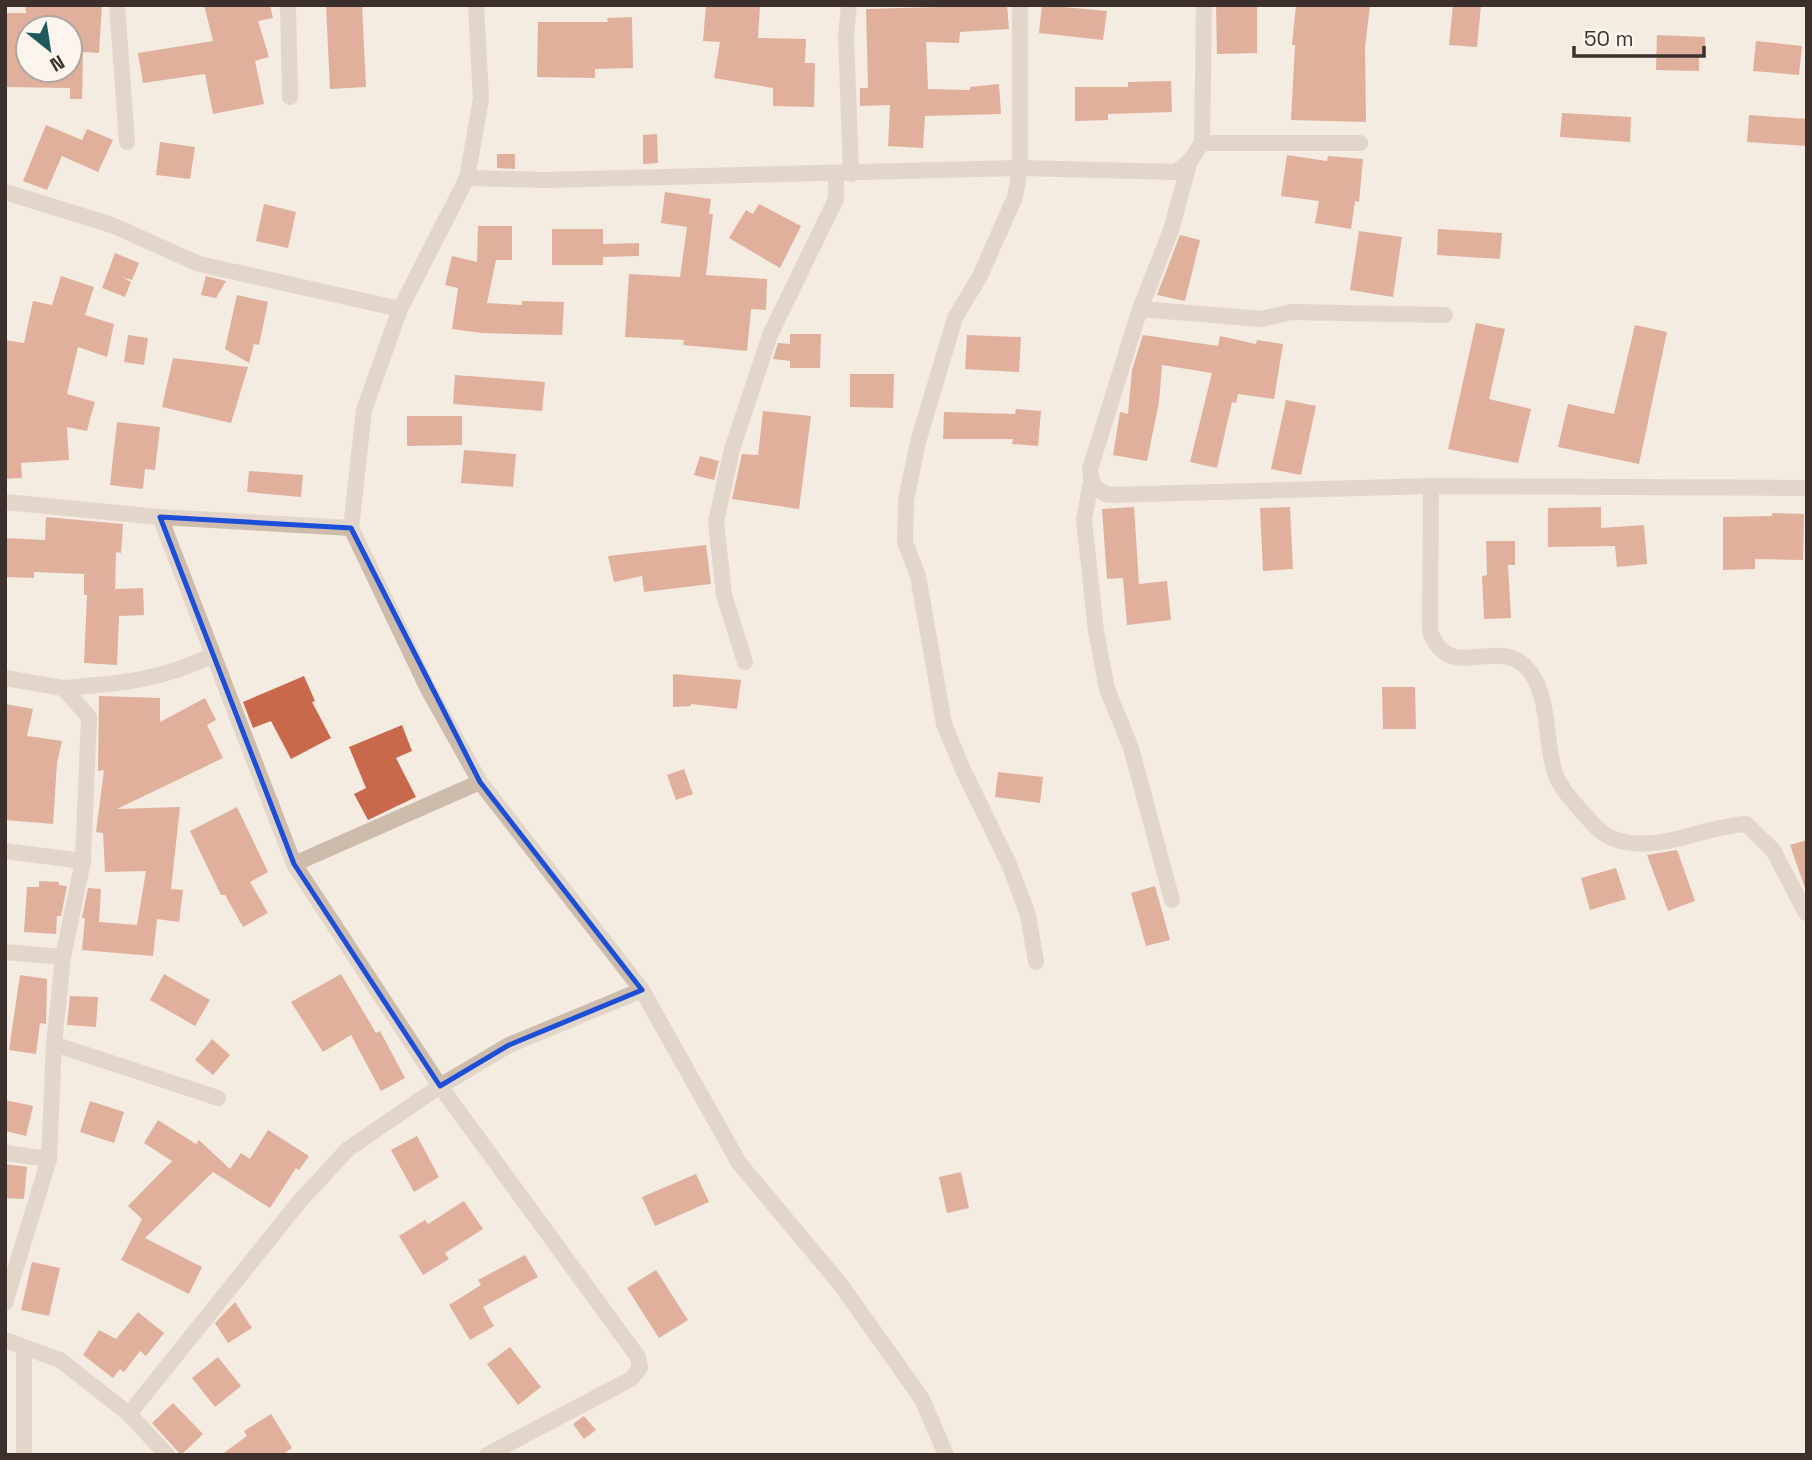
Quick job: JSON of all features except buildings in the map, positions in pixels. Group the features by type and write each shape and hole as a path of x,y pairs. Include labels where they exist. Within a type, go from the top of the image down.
{"street":[{"path":"117,5 127,142"},
{"path":"288,5 290,97"},
{"path":"476,5 481,99 467,178 400,309 364,410 351,528 428,689 480,782 642,990 739,1163 841,1285 922,1399 946,1455"},
{"path":"745,663 724,595 716,522 732,449 770,335 836,200 843,175 849,5"},
{"path":"1020,5 1020,168 1015,197 980,276 955,318 918,442 906,500 905,542 918,576 944,724 1009,864 1028,915 1036,961"},
{"path":"467,178 545,180 843,175 1020,168 1176,172 1190,161 1202,143 1204,5"},
{"path":"1202,143 1360,144"},
{"path":"1172,900 1131,748 1107,689 1096,631 1084,520 1091,482 1090,468 1140,309 1171,230 1190,161"},
{"path":"5,192 112,225 199,264 400,309"},
{"path":"1140,309 1261,318 1292,312 1445,315"},
{"path":"1091,482 1097,490 1108,495 1431,485 1807,488"},
{"path":"1431,485 1430,631 1436,647 1447,656 1518,659 1528,668 1538,686 1555,774 1602,834 1624,842 1649,844 1746,824 1773,850 1805,913"},
{"path":"5,502 160,517 351,528"},
{"path":"160,517 294,864 440,1086 638,1357 640,1368 631,1379 487,1455"},
{"path":"5,678 63,688 124,684 180,671 213,655"},
{"path":"5,1303 49,1159 54,1044 63,957 83,861 89,717 63,688"},
{"path":"294,864 480,782"},
{"path":"5,851 83,861"},
{"path":"5,951 63,957"},
{"path":"129,1414 299,1202 348,1149 440,1086 509,1045 642,990"},
{"path":"54,1044 218,1098"},
{"path":"5,1153 49,1159"},
{"path":"5,1340 60,1360 129,1414 167,1455"},
{"path":"24,1348 24,1455"}],"highlighted area":[{"path":"160,517 351,528 480,782 642,990 509,1045 440,1086 294,864"}]}
